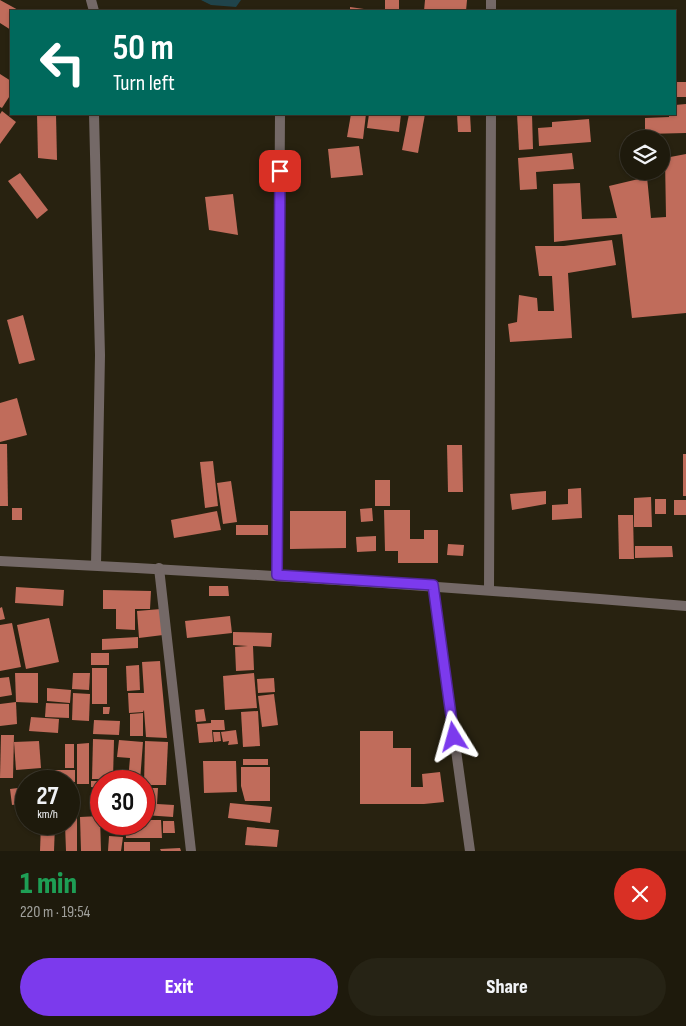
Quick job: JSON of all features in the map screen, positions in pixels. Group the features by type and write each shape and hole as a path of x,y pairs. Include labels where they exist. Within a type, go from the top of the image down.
{"street":[{"path":"94,115 100,355 96,565"},
{"path":"277,575 280,115"},
{"path":"490,115 490,589"},
{"path":"0,561 159,568 433,585 686,606"},
{"path":"159,568 191,851"},
{"path":"433,585 470,851"}],"water":[{"path":"201,0 241,0 236,7 211,5"}],"building":[{"path":"0,0 18,10 10,10 10,29 0,23"},
{"path":"385,0 399,0 399,10 385,10"},
{"path":"425,0 467,0 466,10 424,10"},
{"path":"350,7 371,10 350,10"},
{"path":"0,74 10,80 10,96 2,108 0,107"},
{"path":"676,82 686,82 686,97 676,97"},
{"path":"686,104 686,133 670,133 670,130 645,130 645,118 676,115 676,105"},
{"path":"2,111 16,122 0,144 0,114"},
{"path":"37,115 56,115 57,160 38,158"},
{"path":"351,115 366,115 363,139 347,137"},
{"path":"369,115 401,115 399,132 367,128"},
{"path":"409,115 425,115 418,153 402,150"},
{"path":"457,115 470,115 471,132 458,132"},
{"path":"517,115 532,115 533,149 519,150"},
{"path":"589,119 591,142 539,146 538,128 552,127 552,122"},
{"path":"359,146 363,175 331,178 328,149"},
{"path":"572,153 574,169 536,172 537,189 520,190 518,158"},
{"path":"686,154 686,313 632,318 622,234 554,242 553,184 580,183 582,219 617,218 609,186 634,180 647,180 651,218 666,217 665,180 670,180 670,157"},
{"path":"20,173 48,210 37,219 8,181"},
{"path":"233,194 238,235 209,230 205,197"},
{"path":"612,240 616,265 568,273 572,338 510,342 508,324 517,322 519,295 537,298 538,311 554,311 552,276 539,276 535,246 564,246"},
{"path":"23,315 35,360 19,364 7,320"},
{"path":"17,398 27,435 0,442 0,403"},
{"path":"0,444 7,444 8,506 0,506"},
{"path":"447,445 462,445 463,492 448,492"},
{"path":"683,454 686,454 686,496 683,496"},
{"path":"213,461 218,506 205,508 200,462"},
{"path":"375,480 390,480 390,506 375,506"},
{"path":"231,481 237,522 223,524 217,483"},
{"path":"581,488 582,518 552,520 552,505 568,504 568,489"},
{"path":"546,491 546,504 512,510 510,494"},
{"path":"651,497 652,527 634,527 634,498"},
{"path":"655,499 666,499 666,514 655,514"},
{"path":"674,500 686,500 686,515 674,515"},
{"path":"12,508 22,508 22,520 12,520"},
{"path":"372,508 373,521 361,522 360,509"},
{"path":"384,510 410,510 410,539 424,539 424,530 438,530 438,563 398,563 398,551 385,551"},
{"path":"217,511 221,530 174,538 171,520"},
{"path":"290,511 346,511 346,548 290,549"},
{"path":"618,515 633,515 634,559 619,559"},
{"path":"236,525 268,525 268,535 236,535"},
{"path":"376,536 376,551 357,552 356,537"},
{"path":"448,544 464,545 463,556 447,555"},
{"path":"635,546 672,546 673,557 635,558"},
{"path":"209,586 228,586 229,596 209,596"},
{"path":"16,587 64,590 63,606 15,603"},
{"path":"103,590 151,591 150,609 135,609 135,630 116,629 116,609 103,609"},
{"path":"2,607 5,619 0,620 0,608"},
{"path":"161,609 163,635 139,638 137,611"},
{"path":"230,616 232,633 187,638 185,621"},
{"path":"49,618 59,662 26,669 17,625"},
{"path":"12,623 21,667 0,671 0,625"},
{"path":"233,632 272,633 271,647 253,646 254,670 236,671 235,647 248,646 233,645"},
{"path":"138,637 138,648 102,650 102,639"},
{"path":"91,653 109,653 109,665 91,665"},
{"path":"160,661 167,738 146,737 144,710 143,712 129,713 128,693 144,693 142,662"},
{"path":"139,665 140,690 127,691 126,666"},
{"path":"92,668 107,668 107,704 92,704"},
{"path":"15,673 38,673 38,703 16,702"},
{"path":"73,673 90,673 89,690 72,689"},
{"path":"254,673 257,708 225,710 223,676"},
{"path":"9,677 12,695 0,697 0,678"},
{"path":"274,678 275,692 258,693 257,679"},
{"path":"47,688 71,690 70,703 47,701"},
{"path":"73,693 90,694 89,721 72,720"},
{"path":"274,694 278,725 262,727 258,696"},
{"path":"16,702 17,724 0,726 0,704"},
{"path":"46,703 69,704 69,718 45,717"},
{"path":"103,707 110,707 109,714 103,714"},
{"path":"204,709 206,721 196,722 195,710"},
{"path":"258,711 260,746 243,747 241,712"},
{"path":"143,713 143,736 130,736 130,714"},
{"path":"31,717 59,719 58,733 29,731"},
{"path":"94,720 120,721 119,735 93,734"},
{"path":"211,720 224,720 225,730 212,730 213,742 199,743 197,724 211,723"},
{"path":"236,730 238,744 228,745 229,741 223,742 221,732"},
{"path":"360,731 393,731 393,748 411,748 411,787 423,787 422,774 440,772 444,802 424,804 360,804"},
{"path":"213,732 220,732 221,741 214,742"},
{"path":"1,735 14,735 13,778 0,778"},
{"path":"93,739 114,740 113,770 92,770"},
{"path":"119,740 143,742 141,770 129,770 130,758 117,757"},
{"path":"39,741 41,768 16,770 14,742"},
{"path":"145,741 168,742 166,785 155,785 155,770 144,770"},
{"path":"89,743 89,784 80,784 80,770 77,770 77,744"},
{"path":"65,744 74,744 74,768 65,768"},
{"path":"243,759 268,759 268,765 243,765"},
{"path":"203,761 236,761 237,792 204,793"},
{"path":"241,767 270,767 270,801 245,801 241,786"},
{"path":"15,788 15,805 12,805 10,789"},
{"path":"155,788 158,788 157,804 174,805 173,817 155,816"},
{"path":"230,803 272,807 270,823 228,818"},
{"path":"90,816 90,835 101,835 101,851 81,851 80,817"},
{"path":"155,820 161,820 162,838 126,838 126,835 155,835"},
{"path":"163,821 174,821 175,833 163,833"},
{"path":"247,827 279,830 277,847 245,845"},
{"path":"41,835 55,835 54,851 40,851"},
{"path":"65,835 77,835 77,851 66,851"},
{"path":"109,836 123,837 121,851 108,851"},
{"path":"124,842 150,842 150,851 124,851"},
{"path":"180,848 181,851 161,851 160,849"}],"route":[{"path":"280,171 277,575 433,585 454,737"}]}
